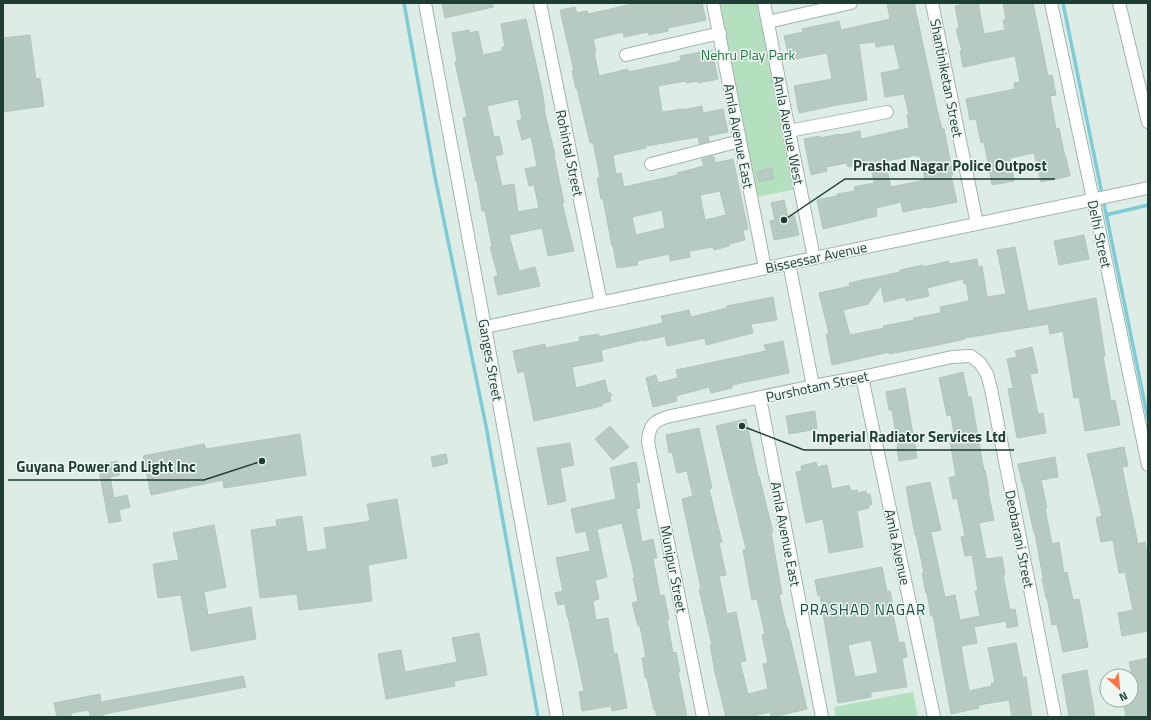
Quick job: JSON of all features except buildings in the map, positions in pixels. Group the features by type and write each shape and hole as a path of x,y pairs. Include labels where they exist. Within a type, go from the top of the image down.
{"street":[{"name":"Ganges Street","path":"425,3 557,717"},
{"name":"Rohintal Street","path":"540,3 601,303"},
{"name":"Amla Avenue East","path":"713,3 765,268"},
{"name":"Amla Avenue West","path":"764,3 814,258"},
{"path":"768,22 851,3"},
{"name":"Shantiniketan Street","path":"932,3 977,224"},
{"name":"Delhi Street","path":"1050,3 1099,198 1148,465"},
{"path":"1120,3 1148,122"},
{"path":"626,55 720,33"},
{"path":"789,131 887,112"},
{"path":"651,164 740,142"},
{"name":"Bissessar Avenue","path":"485,327 1148,188"},
{"path":"789,263 813,386"},
{"name":"Purshotam Street","path":"654,423 660,418 952,357 971,356 980,362"},
{"name":"Deobarani Street","path":"980,362 986,374 990,389 1055,717"},
{"name":"Amla Avenue","path":"862,377 934,717"},
{"name":"Amla Avenue East","path":"760,398 822,717"},
{"name":"Munipur Street","path":"654,423 648,430 648,442 703,717"}],"green space":[{"name":"Nehru Play Park","path":"712,3 764,3 801,188 752,198"},
{"path":"913,692 918,717 836,717 834,707"}],"waterway":[{"path":"404,3 435,177 486,426 538,717"},
{"path":"1063,3 1148,419"},
{"path":"1106,215 1148,205"}],"place":[{"name":"Prashad Nagar Police Outpost","path":"784,220"},
{"name":"Imperial Radiator Services Ltd","path":"742,426"},
{"name":"Guyana Power and Light Inc","path":"262,461"}],"district":[{"name":"PRASHAD NAGAR","path":"863,609"}]}
